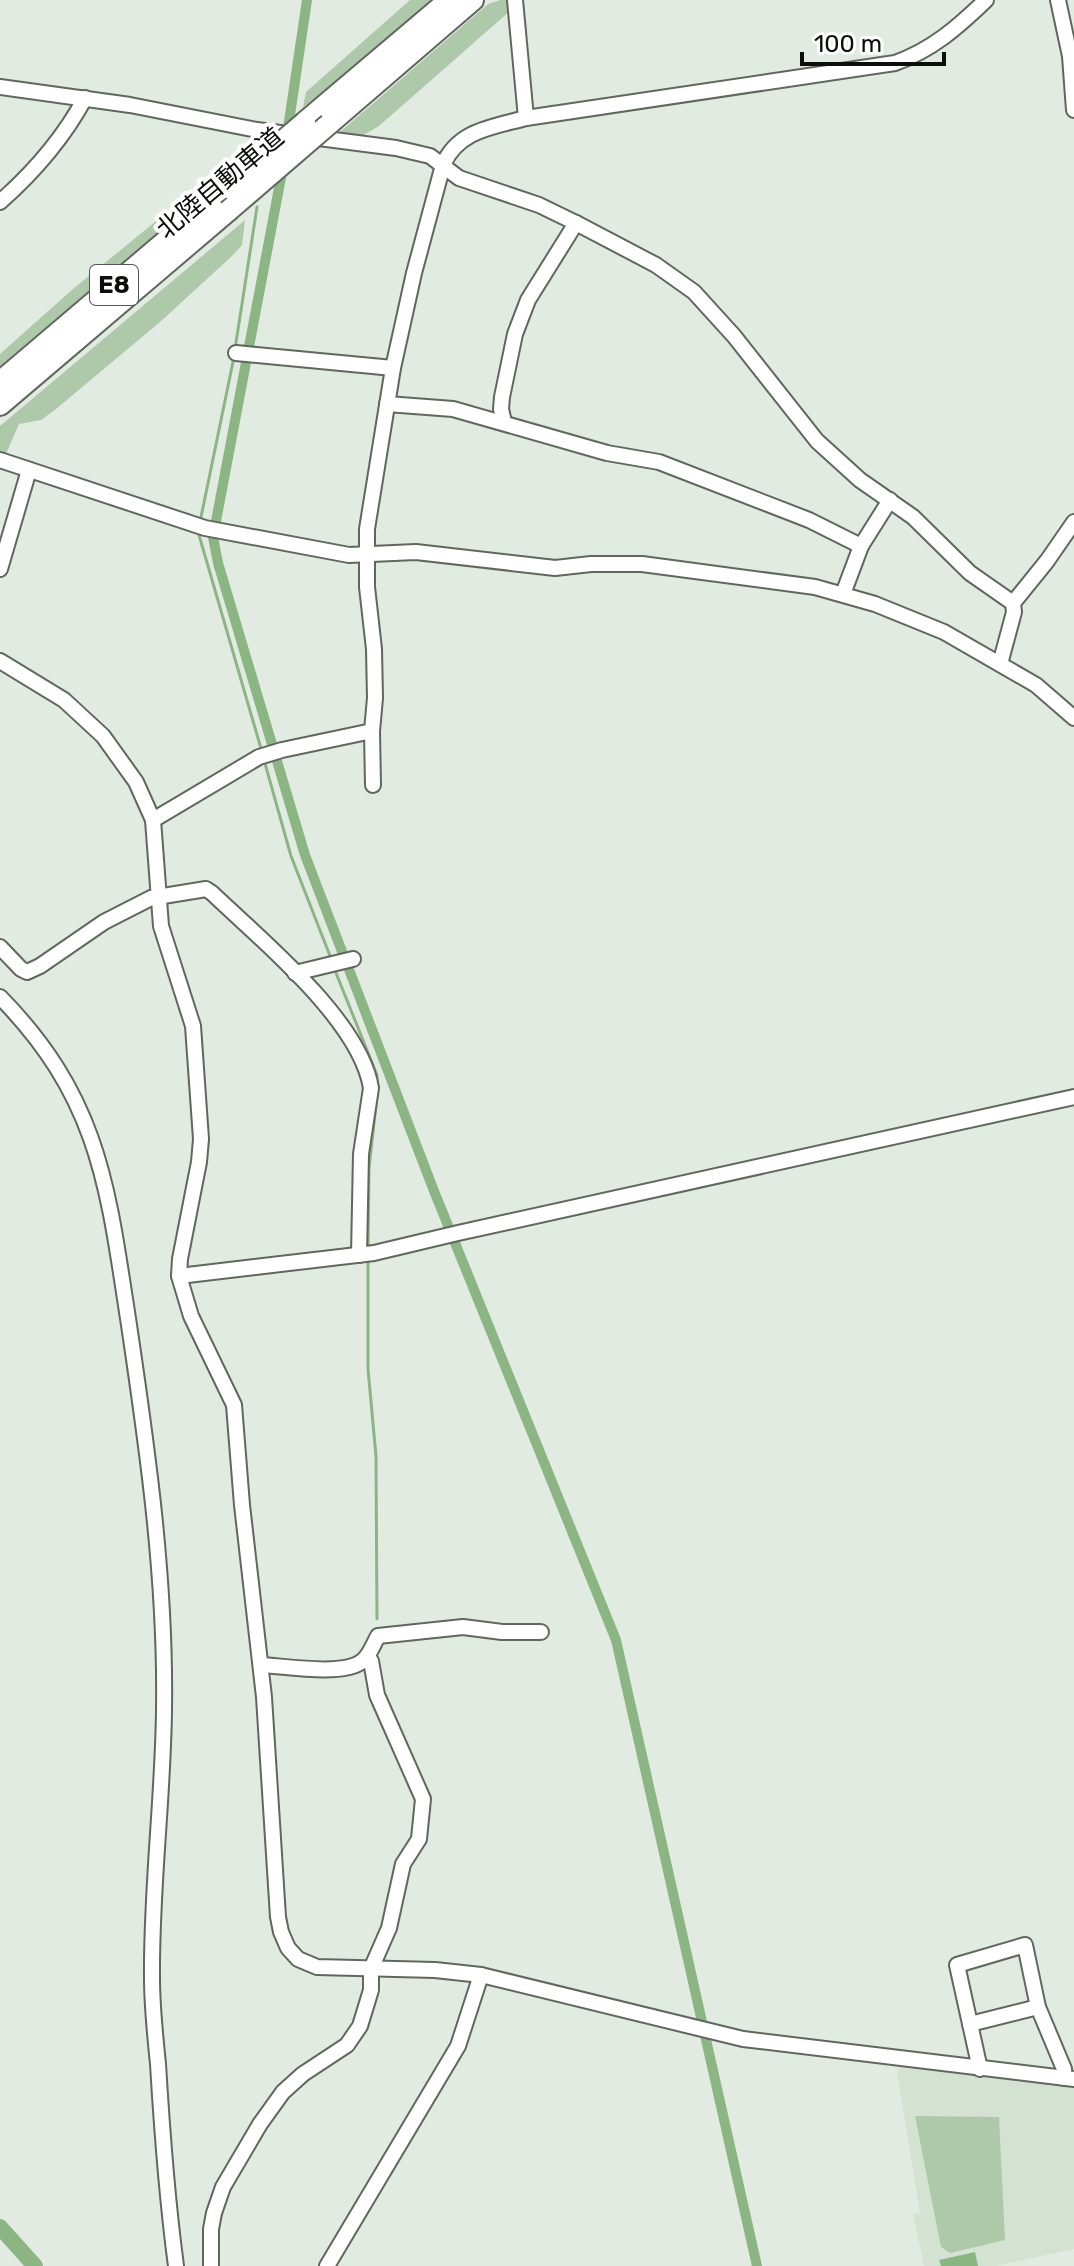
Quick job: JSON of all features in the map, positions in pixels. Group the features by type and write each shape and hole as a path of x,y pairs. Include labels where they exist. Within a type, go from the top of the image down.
{"highway":[{"name":"北陸自動車道","path":"0,382 449,0"},
{"name":"北陸自動車道","path":"0,405 473,0"}],"street":[{"path":"515,0 526,118"},
{"path":"373,785 374,649 367,587 367,529 393,368 414,273 448,153 474,132 526,118 762,81 880,67 914,56 939,42 986,0"},
{"path":"1058,0 1070,56 1074,110"},
{"path":"0,87 85,98 257,130 396,148 430,156 459,178 539,205 576,223 656,265 694,292 734,336 817,441 860,480 913,517 970,573 1013,603"},
{"path":"0,202 34,172 74,119 85,98"},
{"path":"504,422 502,397 515,334 528,300 576,223"},
{"path":"236,353 393,368"},
{"path":"387,404 453,409 607,453 659,462 809,520 861,546"},
{"path":"0,460 212,529 349,555 416,552 555,568 642,564 795,583 843,594 917,619 1036,685 1074,718"},
{"path":"0,569 29,470"},
{"path":"843,594 861,546 890,500"},
{"path":"1000,664 1014,612 1013,603 1074,522"},
{"path":"1,667 64,700 103,736 136,782 153,820 163,935 193,1026 201,1139 179,1276 191,1316 234,1405 261,1665 281,1932 288,1948 307,1964 327,1968 435,1970 481,1975 743,2039 1069,2079"},
{"path":"153,820 259,757 372,731"},
{"path":"0,947 27,972 104,922 159,895 174,896 206,889 295,973 354,1042 369,1077 369,1109 361,1154 359,1255"},
{"path":"295,973 353,959"},
{"path":"0,997 54,1061 76,1099 95,1145 112,1219 144,1424 155,1512 164,1667 163,1757 153,1911 153,2021 176,2266"},
{"path":"179,1276 403,1248 458,1233 1074,1097"},
{"path":"261,1665 353,1666 367,1657 378,1636 463,1627 502,1632 541,1632"},
{"path":"211,2266 211,2229 223,2187 260,2124 283,2092 303,2074 347,2045 355,2035 367,2007 371,1969 389,1928 403,1864 419,1839 423,1799 377,1695 371,1661 367,1657"},
{"path":"980,2069 957,1965 1025,1945 1038,2007 1069,2079"},
{"path":"327,2266 458,2046 481,1975"},
{"path":"970,2024 1038,2007"}],"shaded area":[{"path":"410,0 431,0 357,68 303,107 306,92"},
{"path":"510,0 511,10 379,126 362,136 340,132 488,4"},
{"path":"220,172 229,172 104,285 0,370 0,354 73,289"},
{"path":"245,220 242,245 231,257 160,322 56,409 41,420 19,424 5,456 0,455 0,426"},
{"path":"899,2063 1074,2083 1074,2249 995,2266 924,2266 913,2214 920,2213 897,2071"},
{"path":"915,2116 999,2117 1005,2240 950,2253 941,2247"},
{"path":"975,2252 978,2266 941,2266 939,2260"}],"waterway":[{"path":"287,135 307,0"},
{"path":"283,167 213,537 218,563 305,855 434,1191 616,1640 757,2266"},
{"path":"235,349 257,207"},
{"path":"200,522 234,357"},
{"path":"199,529 262,752"},
{"path":"264,760 291,856 332,961"},
{"path":"334,968 377,1075 377,1084"},
{"path":"368,1248 369,1168 377,1096"},
{"path":"368,1259 368,1369 376,1456 377,1619"},
{"path":"0,2227 35,2266"}]}
